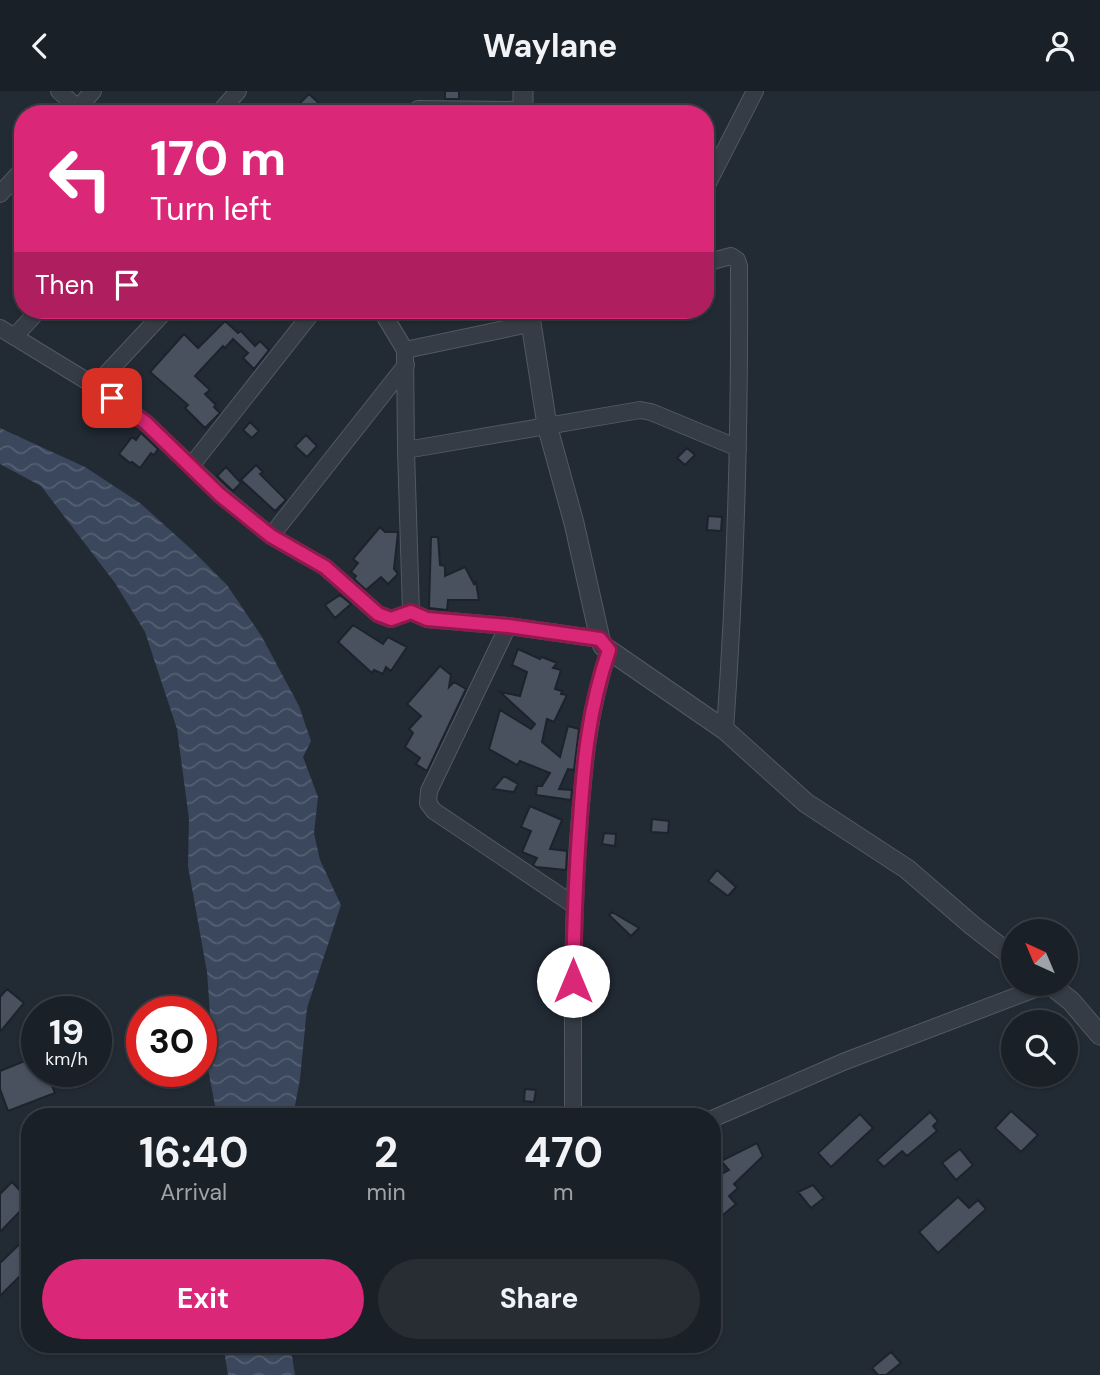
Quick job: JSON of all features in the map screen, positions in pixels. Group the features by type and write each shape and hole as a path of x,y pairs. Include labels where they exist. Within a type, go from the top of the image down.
{"street":[{"path":"59,91 72,105"},
{"path":"226,105 238,91"},
{"path":"714,171 755,91"},
{"path":"0,194 14,179"},
{"path":"714,261 731,256 737,260 739,266 734,598 725,730"},
{"path":"14,337 31,319"},
{"path":"95,386 158,319"},
{"path":"191,465 307,319"},
{"path":"386,319 405,358 411,612"},
{"path":"271,536 405,358 523,319"},
{"path":"529,319 547,425 604,645 590,713 584,762 574,905 573,1108"},
{"path":"0,328 95,386 146,423 220,495 271,536 325,567 378,614 391,619 411,612 427,619 508,626 604,645 725,730 806,803 907,869 1001,948"},
{"path":"406,450 640,411 651,412 738,448"},
{"path":"508,626 429,791 428,803 434,811 574,905"},
{"path":"721,1115 843,1062 1016,996"},
{"path":"1064,996 1100,1035"}],"water":[{"path":"0,428 85,467 140,503 191,549 227,585 262,637 299,706 311,741 303,757 318,797 314,833 320,860 341,905 307,1008 295,1108 215,1108 211,1087 217,1087 217,996 209,996 188,866 189,819 177,729 145,632 115,583 41,486 0,464"},
{"path":"224,1353 291,1353 295,1375 228,1375"}],"building":[{"path":"445,91 459,91 459,99 445,99"},
{"path":"309,94 321,105 298,105"},
{"path":"225,321 238,333 241,331 255,346 260,341 269,350 254,369 243,358 248,353 233,339 195,376 210,390 205,394 220,413 205,428 185,408 188,405 150,372 184,334 198,348"},
{"path":"250,422 259,431 252,438 243,430"},
{"path":"141,433 158,449 154,455 151,453 140,468 119,454 132,437 136,440"},
{"path":"306,435 317,446 307,457 295,446"},
{"path":"687,448 695,455 685,465 677,458"},
{"path":"256,465 263,472 260,474 286,500 275,511 241,480"},
{"path":"226,467 241,483 233,491 217,476"},
{"path":"708,516 722,517 721,531 707,530"},
{"path":"380,527 385,532 398,532 394,569 398,574 388,584 381,577 366,590 354,579 356,576 351,572 358,563 353,559"},
{"path":"431,537 438,537 440,565 445,566 445,576 465,567 474,584 476,582 479,600 448,600 447,610 429,608"},
{"path":"340,595 351,604 335,618 325,605"},
{"path":"353,625 383,644 388,637 407,647 391,671 386,667 383,674 374,670 372,673 338,642"},
{"path":"518,649 557,663 553,668 561,670 555,689 567,695 554,722 547,719 542,742 560,757 568,726 579,729 574,770 568,769 559,789 572,790 571,800 536,795 537,786 542,786 550,773 520,761 517,765 489,749 500,710 531,729 535,724 500,692 520,696 527,672 512,665"},
{"path":"440,666 451,675 449,687 454,682 466,689 427,771 416,764 420,758 405,747 413,733 409,729 421,716 407,704"},
{"path":"504,776 518,784 514,792 493,789"},
{"path":"530,806 562,820 550,849 567,851 566,870 536,867 533,865 537,858 522,852 531,831 521,827"},
{"path":"652,819 669,821 668,833 651,832"},
{"path":"604,833 616,834 615,846 602,844"},
{"path":"717,870 736,887 728,896 708,881"},
{"path":"612,912 639,928 631,936 609,915"},
{"path":"7,989 21,1001 21,1007 0,1032 0,997"},
{"path":"21,1062 21,1087 53,1087 55,1093 8,1111 0,1089 0,1071"},
{"path":"525,1089 536,1090 534,1102 524,1101"},
{"path":"1011,1111 1038,1135 1021,1152 995,1128"},
{"path":"930,1112 938,1121 933,1126 937,1131 907,1156 902,1151 884,1167 877,1160"},
{"path":"860,1114 873,1128 831,1167 818,1153"},
{"path":"757,1143 763,1156 734,1184 738,1188 729,1196 736,1204 721,1216 721,1174 729,1170 721,1161"},
{"path":"960,1149 973,1165 956,1180 942,1163"},
{"path":"12,1182 21,1192 21,1210 0,1232 0,1194"},
{"path":"813,1185 824,1198 811,1208 798,1192"},
{"path":"958,1197 969,1208 978,1200 986,1209 938,1253 919,1232"},
{"path":"21,1243 21,1275 0,1296 0,1263"},
{"path":"891,1352 901,1363 886,1375 878,1375 872,1368"}],"route":[{"path":"112,398 146,423 220,495 271,536 325,567 378,614 391,619 411,612 427,619 508,626 600,639 603,646 609,650 590,713 584,762 574,905 573,981"}]}
